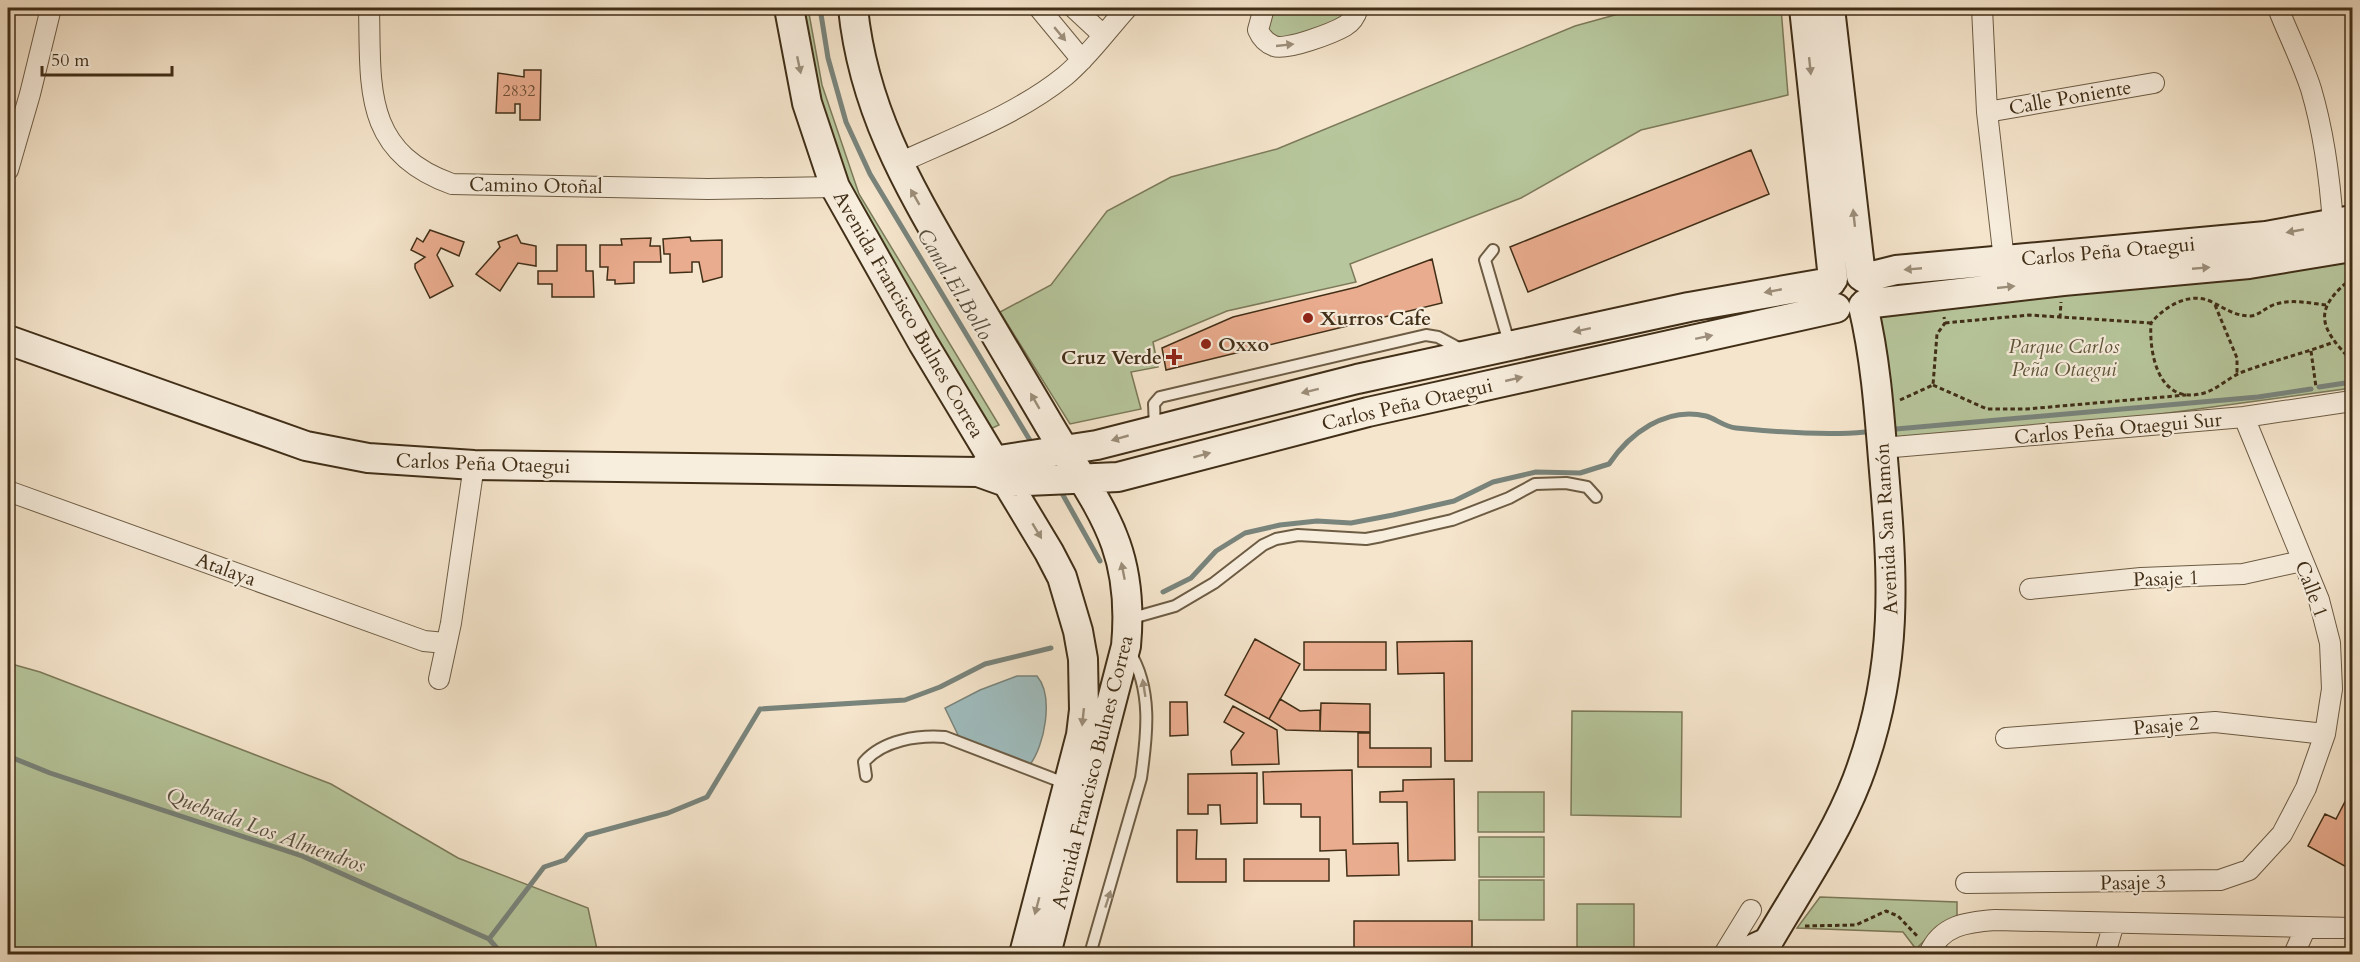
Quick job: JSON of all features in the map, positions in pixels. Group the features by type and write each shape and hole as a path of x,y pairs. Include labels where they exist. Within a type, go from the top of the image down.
{"street":[{"path":"8,170 51,8"},
{"name":"Camino Otoñal","path":"369,8 371,95 381,127 401,154 437,179 463,184 708,189 835,187"},
{"name":"Avenida Francisco Bulnes Correa","path":"789,8 807,103 835,187 922,343 1003,471 1058,569 1078,631 1084,676 1084,710 1068,784 1024,954"},
{"name":"Avenida Francisco Bulnes Correa","path":"853,8 857,41 872,100 897,164 1058,452 1074,479 1102,510 1120,554 1126,586 1127,633 1046,954"},
{"path":"1039,8 1082,60"},
{"path":"1074,8 1103,35"},
{"path":"897,164 1025,102 1064,76 1082,60 1127,8"},
{"path":"1264,8 1258,30 1262,38 1275,47 1289,46 1347,25 1355,16 1358,8"},
{"name":"Avenida San Ramón","path":"1731,954 1764,948 1845,807 1870,744 1888,670 1893,589 1870,335 1850,291 1804,8"},
{"name":"Avenida San Ramón","path":"1830,8 1850,291"},
{"name":"Calle Poniente","path":"1982,8 1987,112 2004,260"},
{"path":"2278,8 2315,106 2326,160 2343,223"},
{"name":"Calle Poniente","path":"1987,112 2154,83"},
{"name":"Carlos Peña Otaegui","path":"1966,278 2004,260 2265,236 2343,223"},
{"name":"Carlos Peña Otaegui","path":"8,340 306,446 368,458 474,465 1003,471 1074,479 1118,477 1850,291 1896,270 1966,278 2249,264 2352,247"},
{"name":"Carlos Peña Otaegui","path":"1003,471 1058,452 1357,379 1689,307 1850,291"},
{"path":"1395,371 1390,380 1390,390 1395,399 1404,404"},
{"path":"1357,379 1369,390 1371,397 1368,412"},
{"name":"Carlos Peña Otaegui Sur","path":"1882,448 2244,417 2352,401"},
{"name":"Calle 1","path":"2244,417 2319,600 2330,643 2332,689 2325,734 2306,788 2282,834"},
{"path":"439,678 451,623 474,465"},
{"name":"Atalaya","path":"8,491 424,641 445,643"},
{"name":"Pasaje 1","path":"2030,589 2141,578 2243,574 2302,561"},
{"name":"Pasaje 2","path":"2006,738 2215,722 2325,734"},
{"name":"Pasaje 3","path":"1966,883 2220,880 2249,870 2282,834"},
{"path":"1724,954 1751,909"},
{"path":"1930,952 1947,931 1976,921 2352,928"},
{"path":"2105,954 2114,922"},
{"path":"2294,954 2306,927"}],"lane":[{"path":"1492,250 1485,260 1510,346"},
{"path":"1155,428 1154,404 1160,397 1426,335 1438,337 1469,355"},
{"path":"1090,954 1141,778 1145,749 1146,692 1127,633 1214,583 1263,544 1276,539 1298,535 1357,539 1382,536 1452,520 1509,498 1535,484 1566,483 1587,487 1596,497"},
{"path":"866,776 864,762 872,753 906,739 925,735 945,736 1068,784"}],"path":[{"path":"2352,278 2336,291 2326,305 2326,327 2334,342 2352,361"},
{"path":"2195,289 2196,298"},
{"path":"2188,395 2174,391 2162,381 2154,363 2150,338 2151,323 2168,307 2196,298 2215,304 2239,316 2255,316 2272,305 2296,301 2326,305"},
{"path":"2060,318 2061,300"},
{"path":"2215,304 2237,358 2237,374"},
{"path":"1933,385 1937,334 1945,323 2029,315 2151,323"},
{"path":"1879,419 1898,409 1900,399 1933,385 1987,409 2027,409 2200,394 2214,389 2237,374 2334,342"},
{"path":"2311,351 2319,406"},
{"path":"1796,925 1848,927 1886,911 1898,916 1930,952"}],"green space":[{"path":"794,8 808,8 822,85 859,194 999,425 986,431 835,178"},
{"path":"1277,8 1352,8 1347,19 1288,42 1264,36 1271,10"},
{"path":"1640,8 1781,8 1788,95 1641,130 1521,198 1350,264 1356,282 1227,311 1153,342 1158,367 1131,372 1141,409 1070,424 1000,312 1051,285 1107,211 1171,177 1277,149 1575,26"},
{"name":"Parque Carlos Peña Otaegui","path":"2352,254 2352,388 2146,416 1890,440 1878,323 1885,312"},
{"path":"8,663 40,672 331,784 458,858 588,908 598,954 8,954"},
{"path":"1572,711 1682,712 1681,817 1571,815"},
{"path":"1478,792 1544,792 1544,832 1478,832"},
{"path":"1479,837 1544,837 1544,877 1479,877"},
{"path":"1479,880 1544,880 1544,920 1479,920"},
{"path":"1820,897 1957,902 1957,918 1934,931 1916,949 1903,932 1797,928"},
{"path":"1577,904 1634,904 1634,954 1577,954"}],"water":[{"path":"1017,676 1037,676 1045,696 1043,734 1035,757 1029,766 959,737 945,708 980,690"}],"building":[{"path":"524,70 541,70 540,120 520,120 520,104 515,104 515,113 496,113 498,73 524,77"},
{"path":"1751,150 1769,194 1528,292 1510,247"},
{"path":"430,230 464,242 459,256 441,248 437,255 453,286 430,298 415,268 415,264 425,257 411,250 417,238 423,242"},
{"path":"517,235 521,243 536,246 536,266 518,263 500,291 476,274 500,247 498,242"},
{"path":"690,237 691,241 722,240 722,277 703,282 699,262 692,262 692,272 670,273 670,254 664,254 663,239"},
{"path":"651,238 650,246 660,246 661,262 634,262 634,283 615,284 615,280 607,280 608,267 600,267 600,245 622,245 621,239"},
{"path":"557,245 586,245 586,271 593,271 594,297 552,297 552,284 538,284 538,271 557,271"},
{"path":"1432,259 1442,303 1166,370 1162,348 1233,317 1357,287"},
{"path":"1255,639 1300,664 1269,719 1225,695"},
{"path":"1472,641 1472,761 1445,761 1444,673 1398,674 1397,642"},
{"path":"1304,642 1386,642 1386,670 1304,670"},
{"path":"1280,699 1300,711 1320,710 1320,731 1286,730 1269,719"},
{"path":"1170,702 1187,702 1188,735 1170,736"},
{"path":"1321,703 1370,704 1370,732 1320,731"},
{"path":"1233,706 1277,730 1279,764 1232,765 1231,751 1244,733 1224,722"},
{"path":"1358,733 1370,733 1370,748 1431,748 1431,767 1358,767"},
{"path":"1352,770 1353,844 1398,843 1399,875 1347,876 1346,850 1320,851 1320,817 1301,817 1301,804 1264,804 1263,772"},
{"path":"1257,773 1257,823 1221,824 1220,805 1208,805 1208,814 1188,814 1188,774"},
{"path":"1454,779 1455,860 1408,861 1407,802 1380,802 1380,792 1403,791 1403,780"},
{"path":"2352,788 2352,870 2308,846 2325,814 2336,819"},
{"path":"1177,830 1197,830 1196,859 1226,859 1226,882 1177,882"},
{"path":"1244,859 1329,859 1329,881 1244,881"},
{"path":"1354,921 1472,921 1472,954 1354,954"}],"waterway":[{"name":"Canal El Bollo","path":"820,8 828,58 846,122 870,174 1034,447"},
{"path":"2319,387 2352,382"},
{"path":"1896,429 2258,397 2311,389"},
{"path":"1163,592 1191,578 1216,551 1245,533 1280,525 1317,521 1351,523 1454,501 1493,482 1536,472 1580,473 1609,464 1627,442 1638,433 1650,425 1677,415 1706,416 1732,427 1784,432 1817,434 1865,432"},
{"name":"Canal El Bollo","path":"1059,488 1100,561"},
{"path":"489,939 544,867 565,860 587,835 668,813 707,797 760,709 905,700 940,687 985,664 1051,648"},
{"name":"Quebrada Los Almendros","path":"8,756 50,773 302,856 489,939 502,954"}],"place":[{"name":"Xurros Cafe","path":"1308,318"},
{"name":"Oxxo","path":"1206,344"},
{"name":"Cruz Verde","path":"1174,357"}]}
